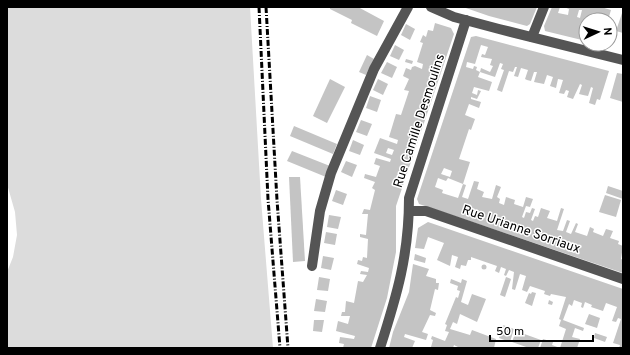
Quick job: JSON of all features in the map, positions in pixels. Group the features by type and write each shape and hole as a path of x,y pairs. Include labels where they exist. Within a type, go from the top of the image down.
{"street":[{"path":"312,266 320,211 331,173 374,69 408,7"},
{"path":"431,7 466,20 623,60"},
{"path":"532,37 544,7"},
{"name":"Rue Camille Desmoulins","path":"380,348 400,286 405,260 409,198 466,20"},
{"name":"Rue Urianne Sorriaux","path":"409,212 426,211 623,279"}],"shaded area":[{"path":"7,7 250,7 261,199 273,348 7,348 7,272 13,257 17,235 15,212 7,184"}],"building":[{"path":"330,7 358,7 384,21 377,36 351,23 352,20 330,9"},
{"path":"463,7 537,7 530,24 527,26 489,16"},
{"path":"552,7 560,7 558,13 568,15 569,9 564,7 601,7 611,10 610,12 582,12 582,10 579,10 577,17 578,39 545,31 544,26"},
{"path":"623,10 623,33 618,32 618,25"},
{"path":"435,23 451,28 454,34 396,206 396,252 387,298 371,348 343,348 344,344 339,343 340,337 354,339 355,336 336,331 338,321 348,324 350,316 341,316 342,312 345,312 346,301 354,303 358,281 363,282 367,275 360,274 361,271 368,272 369,268 357,264 358,260 362,261 363,257 367,258 368,239 360,237 360,234 366,235 368,214 362,214 364,209 370,210 375,190 372,188 375,182 364,178 365,174 376,177 380,166 374,164 376,158 390,162 391,159 374,153 380,138 397,144 398,140 389,137 396,114 401,115 409,91 404,90 409,79 403,76 406,68 411,70 412,67 415,66 422,69 423,64 417,62 423,43 420,42 423,35 426,37 428,30 433,31","holes":["388,148 394,150 392,155 386,153"]},
{"path":"406,24 415,29 410,40 401,35"},
{"path":"476,36 609,71 600,100 597,99 595,105 589,103 593,88 591,87 588,96 579,94 582,85 580,84 573,99 567,97 569,91 566,90 564,94 559,93 563,80 558,79 556,88 550,86 553,77 547,75 544,84 534,82 537,72 534,72 531,81 525,79 528,70 521,68 518,77 514,76 517,67 515,67 513,72 509,71 502,92 497,90 504,70 501,69 503,64 500,63 495,77 480,72 478,77 492,82 489,91 474,87 472,93 477,95 478,90 481,91 477,99 471,97 471,99 481,102 479,108 469,104 465,115 475,119 471,130 469,129 459,159 470,162 463,184 466,185 462,197 468,199 474,181 479,182 477,189 484,192 482,197 492,199 496,185 501,187 497,197 500,199 499,203 504,205 506,197 515,200 514,204 523,207 526,197 533,199 530,207 526,206 522,217 524,218 526,212 530,213 532,208 535,209 531,220 533,221 535,216 538,217 541,208 550,211 547,218 557,221 561,208 564,209 557,230 563,231 567,220 570,221 566,232 571,234 576,223 578,224 575,232 587,236 590,227 594,229 593,232 603,236 606,229 613,231 610,238 619,241 618,244 623,246 621,259 623,260 623,273 419,204 417,199 471,37","holes":["481,45 488,47 485,55 482,54 481,57 492,59 490,65 493,66 490,72 481,68 480,72 476,70 477,67 474,66 473,69 466,67 467,62 475,64","444,168 452,171 450,177 441,174","438,178 446,181 448,178 463,184 458,198 442,193 443,190 435,187"]},
{"path":"395,45 404,50 399,60 390,56"},
{"path":"367,55 374,59 366,75 359,72"},
{"path":"406,59 413,61 412,64 405,62"},
{"path":"387,62 397,67 392,78 381,73"},
{"path":"617,73 623,74 623,102 610,98"},
{"path":"330,79 345,87 327,123 313,116"},
{"path":"378,79 388,84 383,95 373,90"},
{"path":"370,96 381,100 377,112 366,108"},
{"path":"361,120 372,124 367,136 356,132"},
{"path":"294,126 337,144 333,154 290,136"},
{"path":"353,140 364,145 360,155 349,151"},
{"path":"292,151 330,166 326,177 287,161"},
{"path":"346,161 357,165 352,177 341,172"},
{"path":"289,177 300,177 305,261 293,262"},
{"path":"608,186 623,191 623,199 606,193"},
{"path":"336,190 347,194 343,205 332,201"},
{"path":"605,195 621,200 616,217 599,212"},
{"path":"329,215 341,217 338,229 327,227"},
{"path":"428,222 623,289 623,348 619,348 620,345 613,343 621,319 618,318 616,322 612,321 617,307 606,303 603,311 591,307 592,305 585,302 583,308 581,307 582,303 574,300 572,306 569,304 563,320 584,328 583,331 575,328 572,337 580,339 577,348 560,348 566,329 559,326 561,320 559,319 566,297 551,294 550,296 544,294 545,291 530,286 527,292 522,290 526,276 520,274 515,290 512,289 514,272 509,270 506,276 504,275 506,269 501,267 499,273 495,271 497,266 471,257 471,260 468,260 466,266 461,265 460,269 455,267 458,257 452,255 450,266 437,260 444,243 428,237 424,249 415,248 418,228"},
{"path":"326,232 337,234 335,245 324,243"},
{"path":"415,254 426,258 425,263 414,260"},
{"path":"323,256 334,258 331,270 321,268"},
{"path":"413,264 429,269 426,276 436,279 436,283 439,283 438,290 435,289 430,310 436,313 435,316 430,315 422,332 428,334 426,340 405,334 404,337 415,341 412,348 389,348 393,332 409,292"},
{"path":"484,264 487,267 484,270 481,267"},
{"path":"319,277 330,279 328,291 317,290"},
{"path":"506,277 511,279 505,297 500,295"},
{"path":"451,279 461,283 462,279 467,281 461,302 468,305 472,294 486,299 477,322 460,314 457,324 453,322 450,329 470,335 472,330 496,339 494,348 460,348 454,345 453,348 431,347 433,340 431,339 432,336 445,341 449,332 445,331 447,325 445,324 460,291 457,290 458,286 450,283"},
{"path":"532,292 536,293 532,306 525,303 529,293 531,294"},
{"path":"316,299 327,301 325,312 314,311"},
{"path":"549,300 553,302 552,305 548,304"},
{"path":"589,314 600,318 597,328 585,324"},
{"path":"314,320 324,320 322,332 313,331"},
{"path":"503,325 514,329 510,342 499,338"},
{"path":"516,331 541,340 538,348 529,348 512,342"},
{"path":"595,333 607,337 605,342 594,338"},
{"path":"543,339 553,342 552,345 560,348 540,348"}],"railway":[{"path":"259,7 268,199 280,348"},
{"path":"266,7 277,200 288,348"}]}
